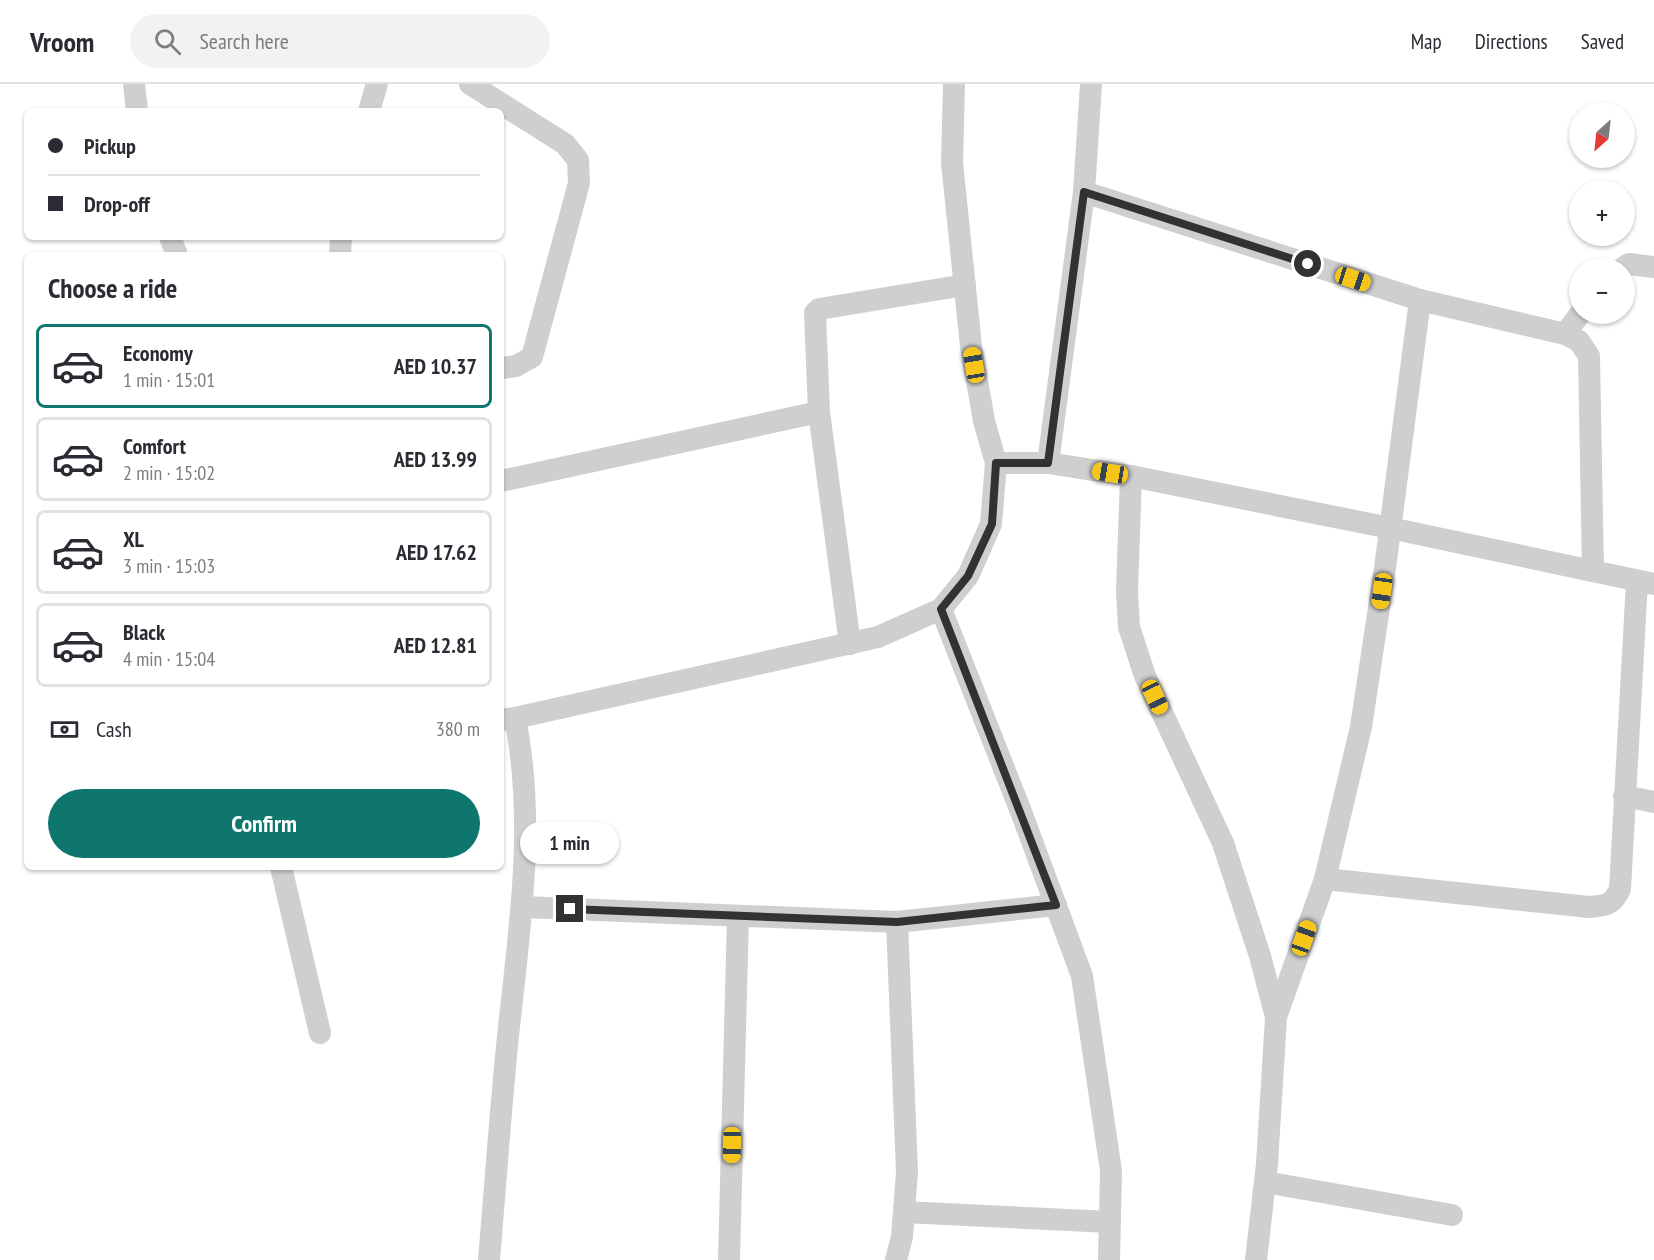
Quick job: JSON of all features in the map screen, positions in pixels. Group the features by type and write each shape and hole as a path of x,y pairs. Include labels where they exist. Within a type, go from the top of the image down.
{"street":[{"path":"134,84 137,108"},
{"path":"370,108 377,84"},
{"path":"470,84 565,144 578,160 579,183 532,357 516,366 504,368"},
{"path":"489,1260 507,1048 523,907 526,837 519,740 508,719 878,638 941,609 968,576 992,524 996,463 980,399 971,346 952,163 954,84"},
{"path":"1048,463 1084,192 1091,84"},
{"path":"1084,192 1420,300 1565,333 1579,341 1588,356 1593,571"},
{"path":"1635,265 1654,267"},
{"path":"850,644 819,412 815,313 819,309 965,285"},
{"path":"1256,1260 1265,1182 1276,1017 1325,879 1362,727 1420,300"},
{"path":"1565,333 1572,324"},
{"path":"504,480 819,412"},
{"path":"996,463 1048,463 1131,476 1646,583 1624,796 1620,889 1615,900 1603,906 1589,907 1325,879"},
{"path":"1131,476 1127,591 1129,627 1145,676 1223,843 1260,956 1276,1017"},
{"path":"941,609 1082,976 1111,1171 1109,1260"},
{"path":"1624,796 1654,802"},
{"path":"282,870 320,1033"},
{"path":"523,907 897,922 1056,905"},
{"path":"729,1260 738,916"},
{"path":"896,1260 902,1237 907,1172 897,922"},
{"path":"1265,1182 1452,1215"},
{"path":"904,1212 1110,1222"}],"route":[{"path":"570,909 897,922 1056,905 941,609 968,576 992,524 996,463 1048,463 1084,192 1308,264"}]}
